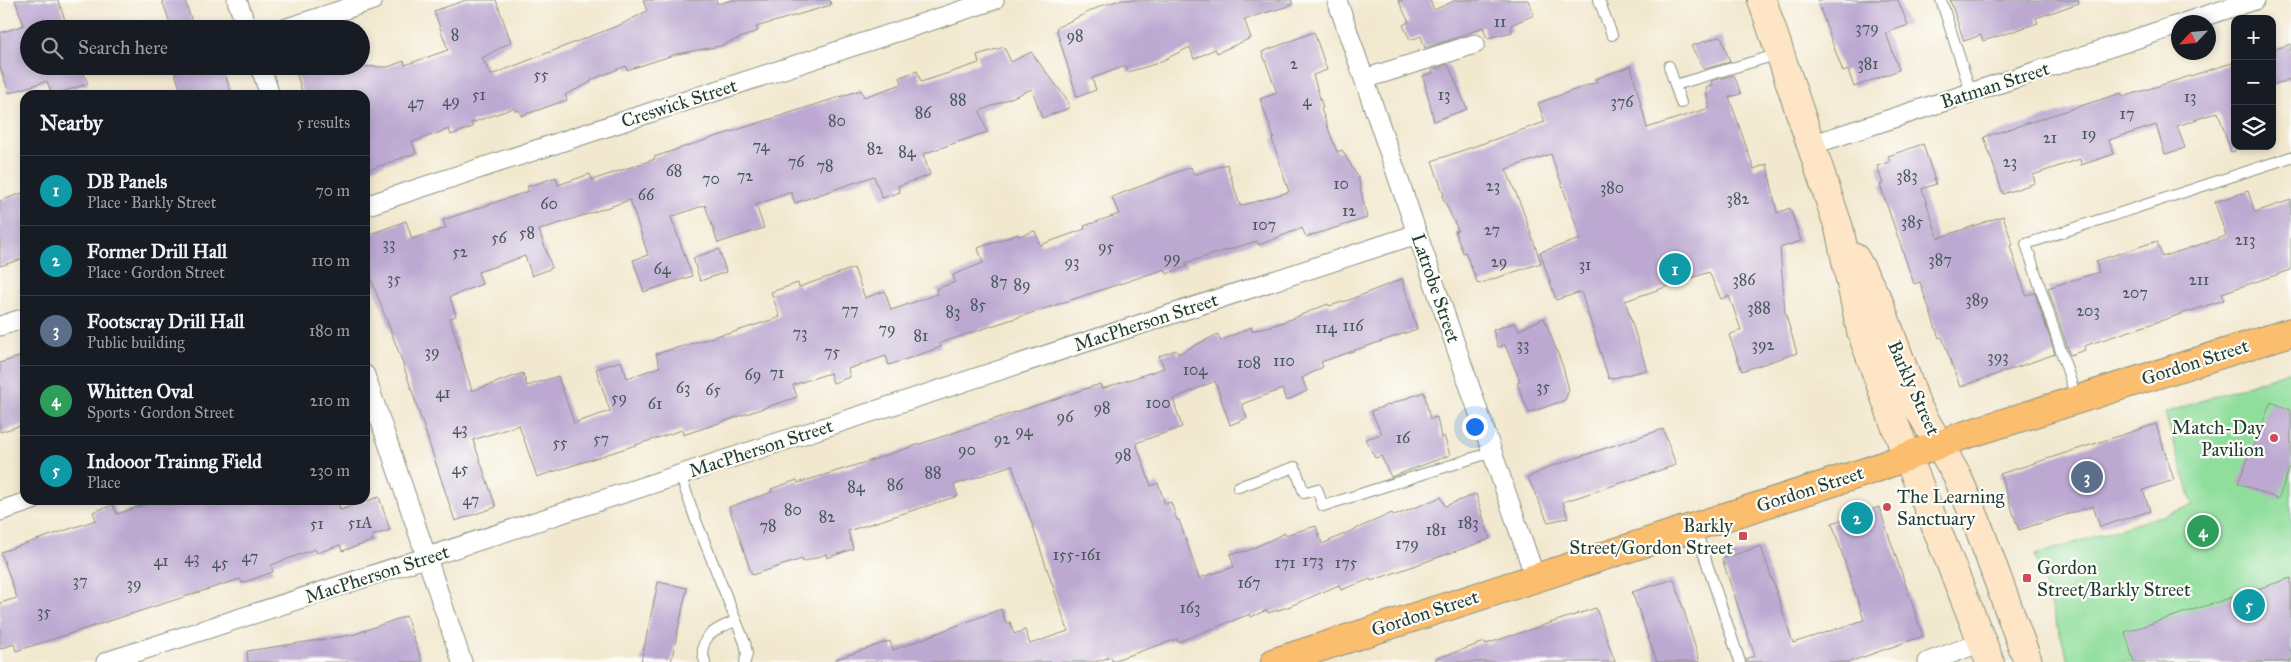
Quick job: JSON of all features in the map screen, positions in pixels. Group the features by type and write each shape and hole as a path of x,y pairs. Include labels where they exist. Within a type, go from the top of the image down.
{"main road":[{"name":"Gordon Street","path":"1275,662 2290,332"}],"street":[{"path":"237,0 244,20"},
{"path":"312,20 373,0"},
{"name":"Creswick Street","path":"370,204 994,0"},
{"name":"Latrobe Street","path":"1337,0 1535,577"},
{"name":"Barkly Street","path":"1762,0 1839,228 1862,331 1908,456 1986,652"},
{"path":"2208,15 2255,0"},
{"name":"Batman Street","path":"1811,145 2171,27"},
{"path":"1364,80 1475,44"},
{"path":"263,75 268,90"},
{"name":"Barkly Street","path":"1839,228 1879,302 1917,406 1957,476 1976,520 2028,662"},
{"name":"MacPherson Street","path":"106,662 1417,234"},
{"path":"0,326 20,320"},
{"path":"370,394 462,662"},
{"path":"0,511 20,504"},
{"path":"1928,662 1986,652"}],"lane":[{"path":"1600,0 1612,35"},
{"path":"1941,0 1970,93"},
{"path":"1675,85 1780,53"},
{"path":"1669,66 1681,103"},
{"path":"2077,401 2026,244 2291,157"},
{"path":"1238,487 1295,468 1304,493 1317,489 1323,506 1492,452"},
{"path":"680,474 745,643 746,653 744,662"},
{"path":"1695,526 1740,662"},
{"path":"705,662 703,644 707,637 713,630 735,621"}],"green space":[{"path":"2291,371 2291,662 2069,662 2035,555 2193,506 2165,413"}],"building":[{"path":"15,0 58,0 65,20 22,20"},
{"path":"162,0 185,0 191,20 169,20"},
{"path":"466,0 496,0 511,42 482,58 491,75 622,24 647,11 643,0 716,0 718,4 732,0 830,0 831,5 756,27 758,31 720,46 677,54 627,70 626,66 591,80 591,82 565,95 567,100 521,116 519,110 515,111 514,108 471,123 473,127 451,135 449,129 412,142 416,153 370,169 370,90 301,90 297,75 370,75 370,67 388,67 404,61 405,65 448,50 434,11"},
{"path":"1120,0 1292,0 1292,5 1244,19 1251,38 1217,53 1215,49 1194,59 1190,47 1155,64 1128,72 1126,66 1092,78 1096,90 1077,97 1056,28 1101,6"},
{"path":"1398,0 1430,0 1434,10 1456,0 1528,0 1534,15 1511,25 1512,32 1487,38 1483,27 1425,48 1421,36 1410,40 1403,25 1409,22"},
{"path":"1817,0 1898,0 1908,25 1886,33 1899,70 1854,87 1848,70 1843,72"},
{"path":"1950,0 2078,0 2079,3 2036,18 2038,23 2020,29 1983,41 1981,35 1964,41"},
{"path":"20,26 20,75 84,75 88,84 68,90 50,90 47,81 9,93 0,67 0,33"},
{"path":"1314,32 1327,70 1313,75 1323,108 1321,109 1337,152 1342,150 1358,177 1367,218 1306,237 1302,228 1259,245 1257,241 1185,263 1187,266 1167,274 1165,269 940,343 941,347 889,365 886,356 848,369 850,377 833,383 830,373 793,385 797,397 683,435 682,430 537,477 519,425 473,440 496,507 455,521 401,358 370,276 370,234 406,221 412,239 446,228 443,220 529,191 527,187 556,177 558,185 590,174 592,180 655,159 654,157 861,90 864,97 902,84 900,77 917,71 921,82 979,63 977,55 1004,47 1011,62 1031,52 1066,98 1069,108 1042,118 1032,89 980,111 987,132 923,154 930,175 898,186 900,192 882,198 874,176 795,203 791,192 756,205 764,228 718,243 705,205 671,217 692,276 644,292 633,260 648,255 630,200 539,230 552,268 532,276 525,256 478,272 482,284 450,297 456,316 450,318 472,391 523,373 527,386 558,376 574,423 610,411 596,369 621,361 627,378 660,367 656,354 780,317 771,292 798,283 799,287 854,268 865,298 885,291 891,310 938,294 936,289 955,282 953,275 983,263 978,248 1018,234 1019,236 1035,231 1040,245 1085,229 1084,226 1119,214 1112,197 1191,167 1194,175 1227,164 1240,206 1289,192 1272,139 1274,138 1260,99 1277,93 1262,52"},
{"path":"1721,36 1730,62 1704,69 1691,46"},
{"path":"2291,44 2291,79 2276,84 2276,60 2276,49"},
{"path":"2231,63 2231,150 2235,151 2231,152 2218,112 2177,126 2185,148 2165,154 2156,125 2109,140 2114,154 2081,165 2080,159 2033,175 2035,183 2003,194 1984,137 2121,93 2123,97"},
{"path":"1448,64 1467,109 1434,121 1423,76 1433,73 1432,70"},
{"path":"1631,66 1647,128 1709,108 1706,88 1713,85 1711,81 1734,75 1741,94 1729,97 1754,169 1767,164 1777,213 1790,208 1801,241 1780,248 1785,312 1797,353 1742,371 1729,335 1741,330 1729,296 1721,299 1709,272 1625,301 1647,370 1609,379 1581,292 1556,300 1540,252 1581,239 1551,154 1506,169 1541,263 1478,284 1465,252 1463,253 1455,231 1458,230 1442,196 1444,195 1432,161 1545,122 1538,103 1597,82 1595,79"},
{"path":"176,75 225,75 230,90 180,90"},
{"path":"1923,144 1936,184 1922,189 1938,238 2003,216 2013,245 2010,246 2026,295 2035,293 2055,354 1960,387 1942,337 1939,338 1920,282 1914,284 1880,185 1883,184 1877,166 1890,162 1888,156"},
{"path":"2248,191 2255,212 2291,200 2291,270 2222,293 2224,300 2084,346 2085,350 2070,355 2048,288 2099,272 2096,261 2157,241 2162,257 2226,236 2215,202"},
{"path":"20,194 20,260 0,266 0,201"},
{"path":"719,249 726,272 700,281 693,258"},
{"path":"1402,279 1417,329 1321,362 1323,367 1302,378 1307,391 1286,401 1282,389 1242,404 1247,418 1230,425 1215,381 1173,399 1182,427 1136,443 1151,486 1158,483 1165,504 1171,502 1199,578 1234,567 1230,554 1247,551 1285,533 1285,535 1316,526 1322,544 1392,513 1394,516 1441,497 1445,506 1476,494 1490,539 1371,581 1370,579 1341,590 1339,585 1288,607 1268,613 1267,610 1251,617 1250,614 1178,642 1177,639 1112,661 1111,657 1095,662 837,662 836,659 890,641 893,650 1001,609 1006,623 1010,622 1014,634 1025,630 1030,644 1068,631 1012,465 954,485 958,496 848,531 853,549 827,558 826,554 803,562 802,559 752,575 729,507 772,492 771,489 797,480 798,483 866,462 1100,384 1102,389 1164,368 1159,356 1176,350 1178,354 1218,334 1220,341 1251,327 1252,331 1281,323 1328,304 1329,306 1349,300"},
{"path":"1544,318 1563,367 1569,390 1565,400 1529,413 1517,383 1520,381 1505,345 1498,347 1493,330 1514,323 1519,330"},
{"path":"20,357 20,426 0,432 0,363"},
{"path":"1424,392 1430,419 1437,417 1441,438 1444,436 1450,455 1391,477 1381,456 1375,458 1365,439 1382,434 1371,411"},
{"name":"Match-Day Pavilion","path":"2271,402 2291,410 2291,465 2278,499 2238,483"},
{"path":"2156,424 2174,480 2143,490 2150,511 2100,527 2093,506 2019,530 2000,474"},
{"path":"1663,429 1676,465 1563,502 1568,518 1548,522 1528,478 1549,467"},
{"path":"379,497 390,530 371,536 373,541 342,551 340,545 317,553 315,549 271,565 273,572 242,583 240,579 16,651 14,644 0,649 0,603 17,598 1,552 96,520 93,512 113,505 117,514 144,505 339,505 340,510 355,505 370,505 370,500"},
{"path":"1879,507 1923,636 1849,662 1747,662 1747,658 1755,656 1722,559 1761,546 1793,643 1864,620 1832,523"},
{"path":"2291,578 2291,662 2134,662 2125,632"},
{"path":"1674,579 1700,662 1657,662 1632,592"},
{"path":"658,582 687,588 671,662 641,662"},
{"path":"1596,608 1615,662 1436,662 1435,659 1485,642 1486,644"},
{"path":"406,616 422,662 248,662 247,651 352,635"}],"place":[{"name":"DB Panels","path":"1675,269"},
{"name":"Match-Day Pavilion","path":"2274,438"},
{"name":"Footscray Drill Hall","path":"2087,477"},
{"name":"The Learning Sanctuary","path":"1887,507"},
{"name":"Former Drill Hall","path":"1857,518"},
{"name":"Whitten Oval","path":"2203,531"},
{"name":"Barkly Street/Gordon Street","path":"1743,536"},
{"name":"Gordon Street/Barkly Street","path":"2027,578"},
{"name":"Indooor Trainng Field","path":"2249,605"}]}
